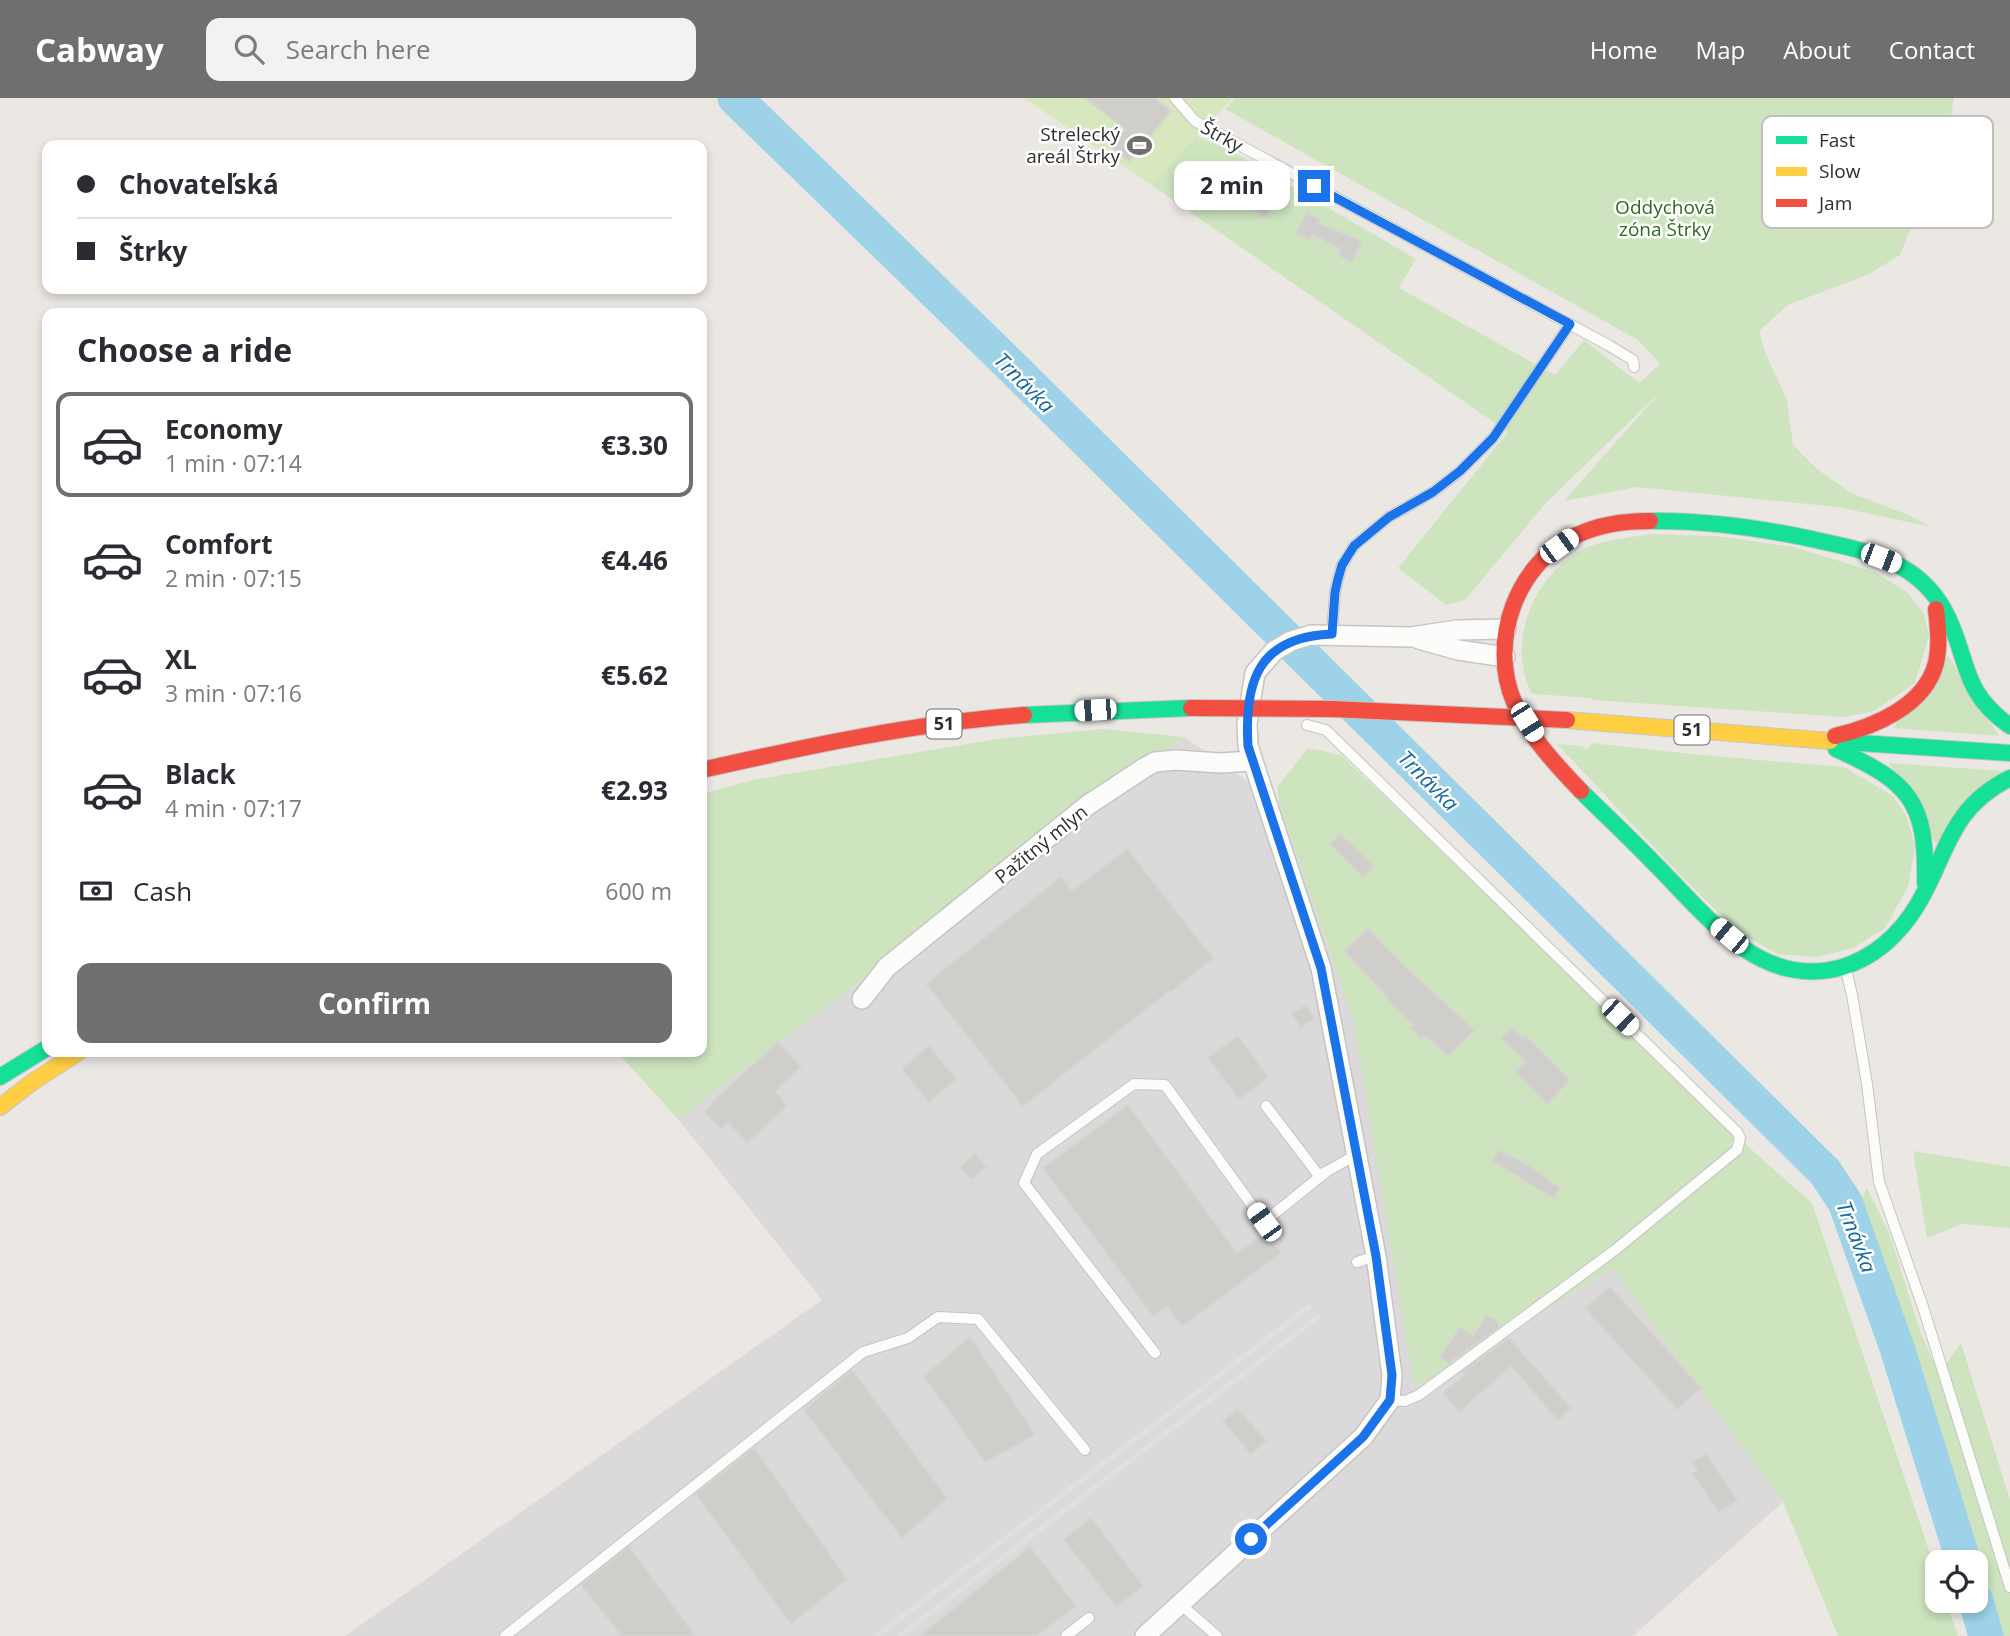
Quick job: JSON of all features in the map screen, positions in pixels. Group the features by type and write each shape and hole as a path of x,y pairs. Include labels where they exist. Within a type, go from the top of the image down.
{"main road":[{"path":"2010,726 1991,711 1974,689 1965,670 1951,622 1939,600 1921,581 1896,564 1865,552 1789,533 1730,524 1670,520 1628,522 1595,528 1571,537 1546,555 1532,570 1518,592 1506,629 1508,682 1515,702 1540,743 1570,779 1712,922 1746,950 1781,967 1815,971 1845,967 1873,955 1887,944 1913,913 1960,819 1989,790 2010,778"},
{"path":"1817,740 1852,732 1892,714 1915,698 1927,684 1939,648 1938,622 1931,592"},
{"name":"51","path":"707,770 802,748 956,722 1056,713 1191,708 1316,708 1445,713 2010,753"},
{"path":"1817,740 1883,771 1911,800 1920,818 1924,838 1924,894"},
{"path":"0,1077 42,1051"},
{"path":"0,1107 71,1057"}],"street":[{"path":"1145,1636 1363,1437 1390,1400 1392,1375 1367,1259 1356,1155 1321,968 1248,746 1247,723 1255,673 1266,659 1283,645 1311,635 1411,637 1457,630 1506,629"},
{"path":"1411,637 1458,650 1505,657"},
{"name":"Pažitný mlyn","path":"862,999 887,967 1088,805 1144,768 1156,762 1175,760 1220,764 1251,761"}],"lane":[{"name":"Štrky","path":"1175,98 1195,121 1608,345 1633,360 1634,367"},
{"path":"1332,634 1338,579 1342,565 1354,546 1389,517 1433,492 1460,471 1493,438 1570,324"},
{"path":"1307,725 1326,730 1737,1132 1740,1138 1737,1150 1615,1250 1419,1395 1405,1401 1390,1400"},
{"path":"1845,967 1867,1084 1879,1182 1923,1307 2010,1587"},
{"path":"1155,1353 1024,1183 1037,1154 1134,1084 1165,1085 1264,1222 1326,1172 1356,1155"},
{"path":"1266,1106 1317,1173 1326,1172"},
{"path":"505,1636 863,1352 908,1338 938,1317 978,1319 1085,1450"},
{"path":"1180,1604 1217,1636"},
{"path":"1066,1636 1089,1618"}],"shaded area":[{"path":"1184,737 1279,803 1354,1022 1414,1386 1613,1269 1783,1502 1633,1636 345,1636 822,1300 678,1119"}],"green space":[{"name":"Strelecký areál Štrky","path":"1024,98 1233,98 1151,185"},
{"name":"Oddychová zóna Štrky","path":"1235,98 1954,98 1951,116 1762,116 1762,228 1911,228 1900,255 1869,274 1788,305 1759,331 1765,352 1787,400 1793,445 1817,469 1851,493 1932,527 1838,507 1637,487 1564,501 1662,390 1545,504 1465,600 1446,605 1398,568 1508,432 1151,185 1172,125 1233,152 1416,259 1399,288 1555,375 1584,340 1639,383 1660,364 1638,340 1225,109"},
{"path":"1652,534 1717,536 1794,547 1875,572 1908,593 1924,614 1929,636 1915,683 1874,711 1844,717 1532,694 1522,656 1523,637 1527,618 1545,583 1558,568 1582,550 1611,540"},
{"path":"1948,656 1999,736 1893,728"},
{"path":"1103,729 1184,737 678,1119 622,1057 707,1057 707,793 753,780 997,739"},
{"path":"1591,743 1844,767 1893,796 1907,817 1915,847 1908,887 1885,928 1853,948 1817,957 1777,954 1737,931 1684,879 1557,744 1583,746 1588,749"},
{"path":"1308,748 1341,755 1753,1151 1812,1203 1929,1550 1925,1550 1925,1613 1950,1613 1958,1636 1838,1636 1783,1502 1613,1269 1414,1387 1354,1022 1279,803 1277,787"},
{"path":"1889,763 2003,771 1936,844"},
{"path":"1913,1151 2010,1167 2010,1228 1962,1224 1927,1238"},
{"path":"1867,1188 1890,1235 1920,1331 1939,1374 1961,1343 2010,1500 2010,1636 2002,1636 1988,1590 1988,1550 1976,1550 1928,1392 1859,1204"}],"building":[{"path":"1085,98 1154,98 1171,111 1129,161 1111,146 1125,129"},
{"path":"1220,168 1233,174 1232,178 1262,193 1263,190 1277,197 1266,217 1253,210 1255,206 1226,189 1223,195 1210,188"},
{"path":"1307,213 1320,220 1318,223 1362,241 1352,262 1338,255 1341,249 1312,234 1310,240 1296,233"},
{"path":"1340,834 1374,866 1363,877 1330,844"},
{"path":"1127,849 1213,958 1023,1106 926,984 1061,877 1072,891"},
{"path":"1368,929 1474,1030 1448,1056 1425,1035 1422,1038 1411,1028 1414,1025 1345,951"},
{"path":"1306,1005 1314,1018 1301,1027 1292,1014"},
{"path":"1512,1027 1522,1038 1526,1036 1570,1080 1547,1104 1515,1071 1526,1062 1501,1038"},
{"path":"1238,1036 1268,1077 1239,1099 1208,1058"},
{"path":"778,1042 801,1067 775,1091 787,1106 747,1143 728,1122 721,1129 705,1112 711,1103"},
{"path":"929,1046 956,1079 929,1102 902,1069"},
{"path":"1128,1105 1237,1253 1266,1233 1281,1253 1182,1326 1167,1306 1153,1316 1043,1168"},
{"path":"1499,1150 1531,1167 1560,1188 1553,1198 1493,1161"},
{"path":"975,1154 986,1167 971,1179 960,1167"},
{"path":"1610,1287 1701,1388 1677,1409 1585,1308"},
{"path":"1487,1315 1500,1324 1499,1327 1449,1363 1440,1357 1460,1327 1473,1336"},
{"path":"970,1337 1035,1435 985,1462 924,1376"},
{"path":"1509,1338 1571,1408 1558,1420 1511,1366 1459,1412 1443,1393 1466,1374 1463,1372"},
{"path":"852,1370 947,1498 902,1538 804,1410"},
{"path":"1238,1409 1266,1441 1251,1454 1223,1421"},
{"path":"754,1448 847,1579 791,1624 696,1494"},
{"path":"1706,1454 1737,1500 1719,1512 1693,1474 1698,1470 1692,1463"},
{"path":"1091,1518 1143,1586 1116,1607 1064,1539"},
{"path":"629,1547 695,1636 622,1636 581,1585"},
{"path":"1030,1547 1076,1606 1037,1636 920,1636"}],"waterway":[{"name":"Trnávka","path":"735,98 1005,360 1825,1172 1845,1202 1897,1348 1960,1550"},
{"name":"Trnávka","path":"1979,1613 1986,1636"}],"railway":[{"path":"877,1636 1309,1307"},
{"path":"900,1636 1318,1317"}],"traffic: fast":[{"path":"1650,521 1716,524 1782,533 1859,550 1900,566 1921,581 1938,600 1958,641 1973,685 1993,713 2010,726"},
{"path":"1024,715 1191,708"},
{"path":"1830,741 2010,753"},
{"path":"1836,749 1881,772 1909,798 1917,813 1922,832 1925,883"},
{"path":"1581,791 1733,941 1770,963 1795,970 1819,971 1842,967 1864,958 1884,944 1902,926 1918,904 1962,818 1974,803 2010,778"},
{"path":"0,1077 42,1051"}],"traffic: slow":[{"path":"1567,720 1830,741"},
{"path":"0,1107 71,1057"}],"traffic: jam":[{"path":"1581,791 1535,738 1514,702 1504,654 1507,629 1513,606 1524,584 1538,564 1556,547 1595,528 1650,521"},
{"path":"1835,736 1881,720 1909,703 1921,691 1936,663 1936,609"},
{"path":"1191,708 1332,709 1567,720"},
{"path":"707,769 902,730 1024,715"}],"place":[{"name":"Strelecký areál Štrky","path":"1140,145"}],"route":[{"path":"1251,1539 1363,1437 1390,1400 1392,1375 1376,1256 1321,968 1248,746 1247,723 1255,673 1266,659 1283,645 1311,635 1332,634 1338,579 1342,565 1354,546 1389,517 1433,492 1460,471 1493,438 1570,324 1314,186"}]}
